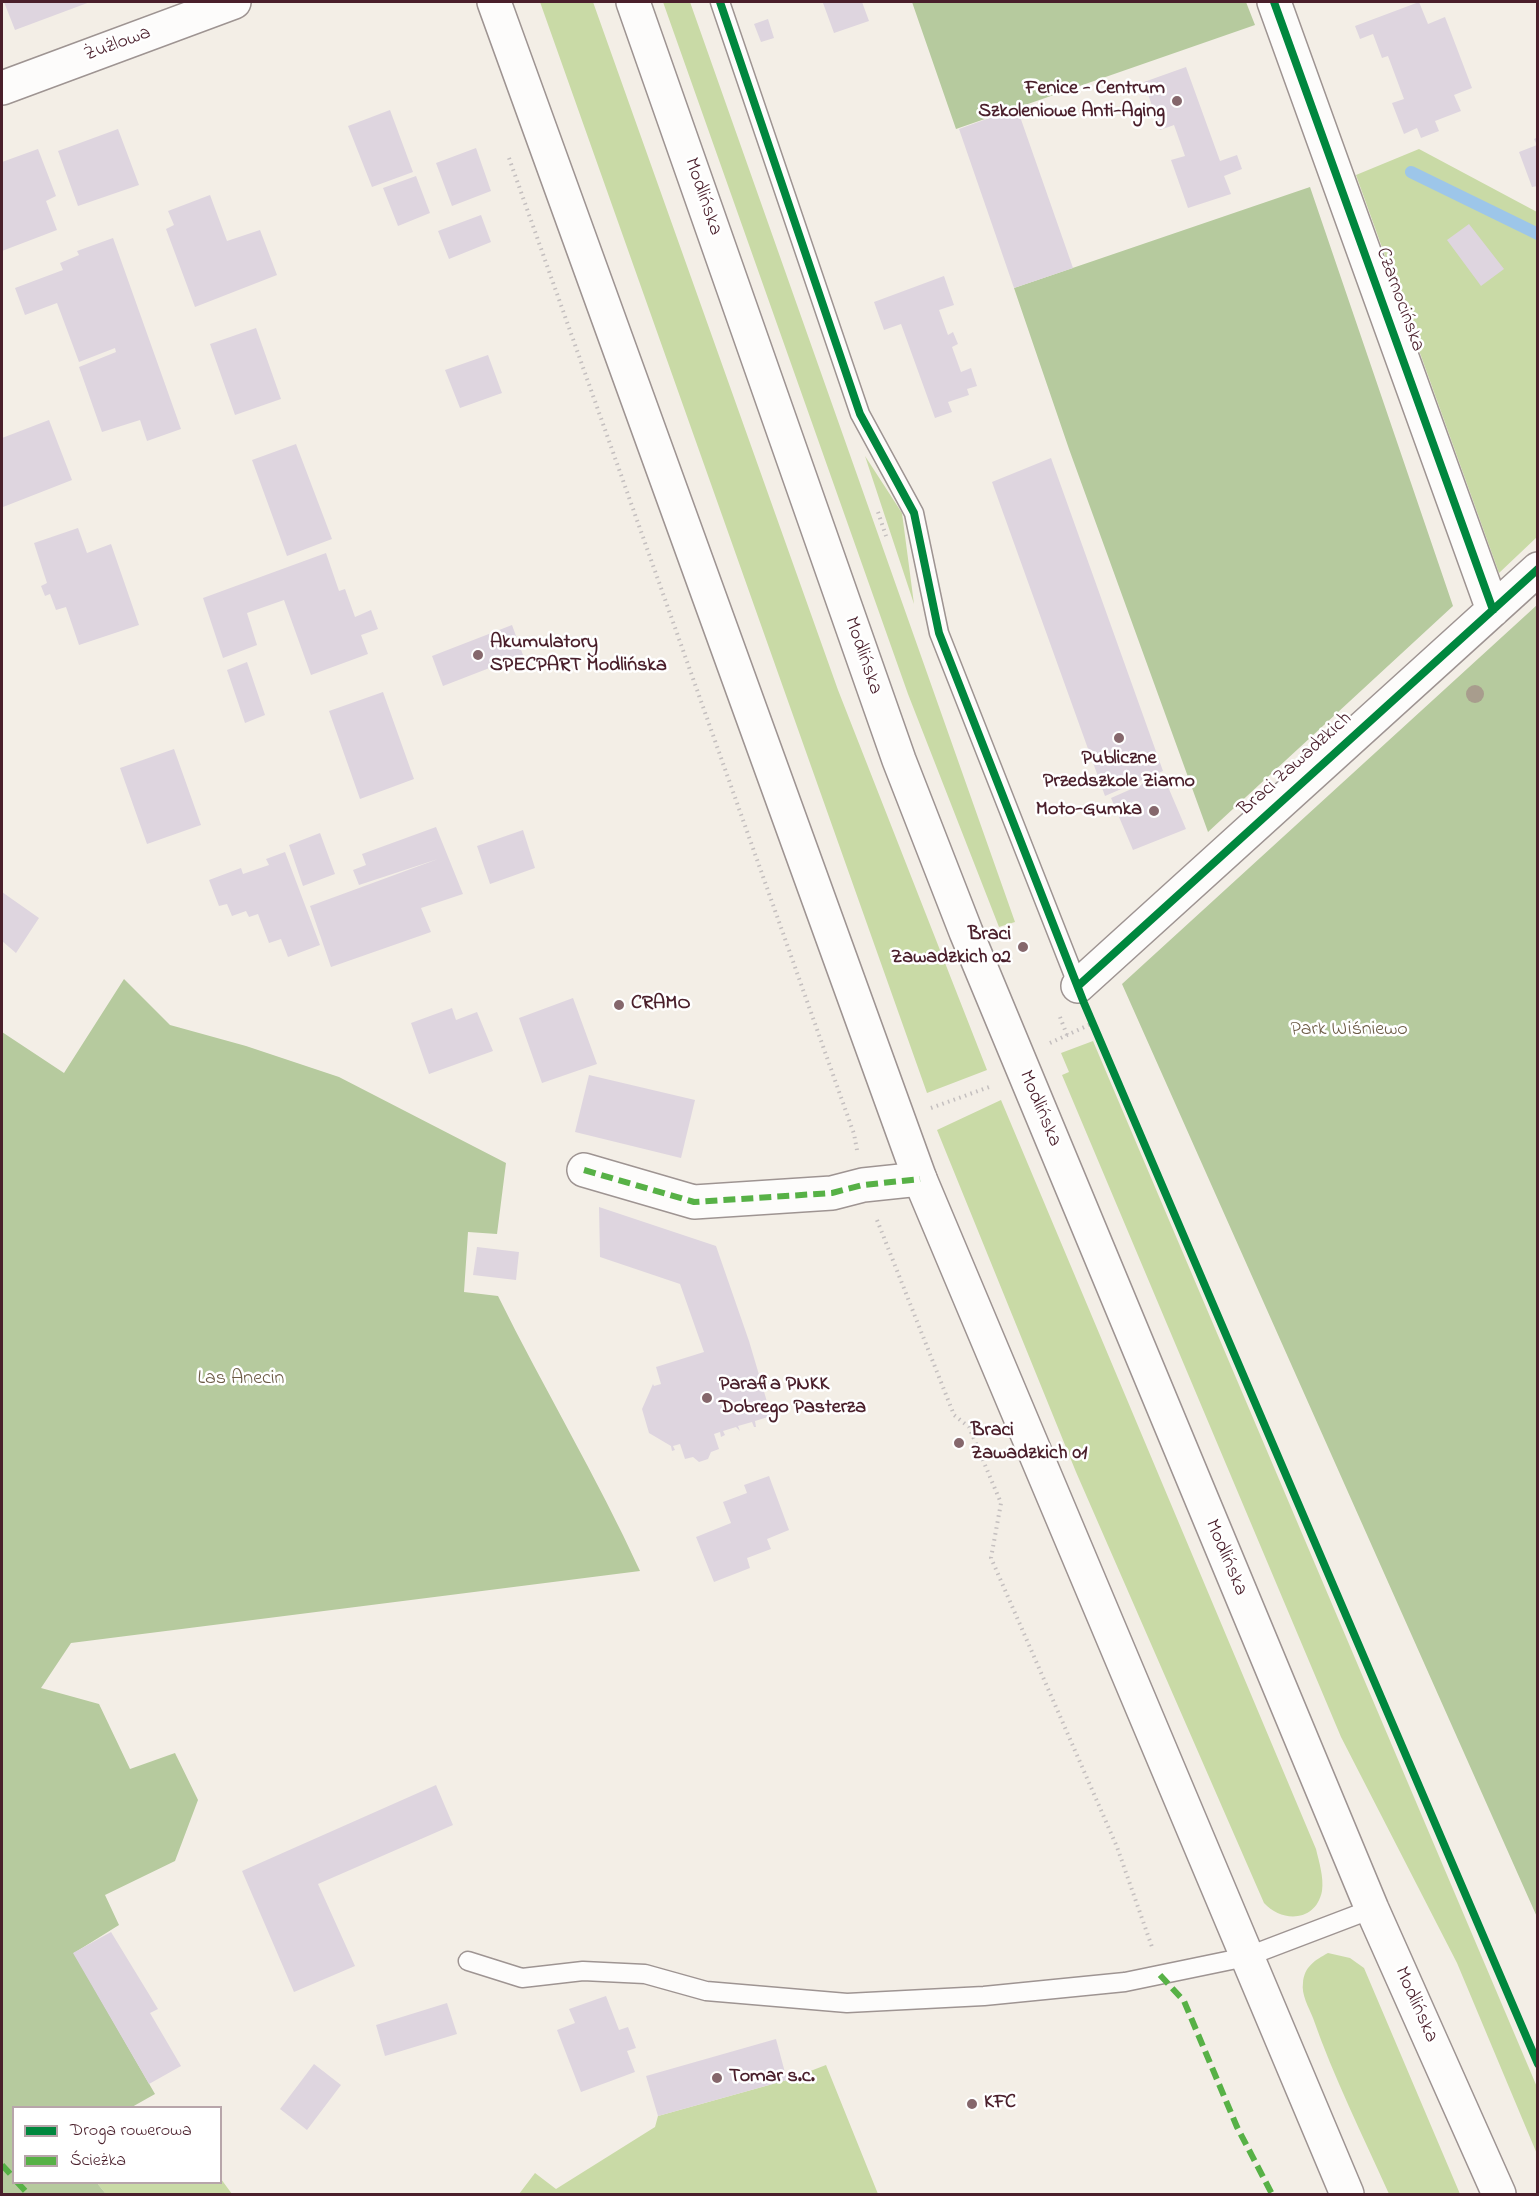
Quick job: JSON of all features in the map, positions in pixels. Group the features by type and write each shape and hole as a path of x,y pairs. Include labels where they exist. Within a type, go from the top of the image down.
{"main road":[{"name":"Żużlowa","path":"2,88 234,2"},
{"path":"494,2 920,1179 1347,2194"},
{"name":"Modlińska","path":"633,2 899,760 1024,1074 1372,1910 1500,2194"},
{"name":"Czarnocińska","path":"1274,2 1493,610"},
{"name":"Braci Zawadzkich","path":"1078,986 1538,569"},
{"path":"584,1170 694,1202 832,1193 863,1185 920,1179"}],"lane":[{"path":"720,2 860,414 914,513 939,633 1078,986"},
{"path":"468,1961 522,1978 583,1971 645,1974 706,1991 848,2003 984,1996 1125,1982 1246,1957 1372,1910"}],"path":[{"path":"505,147 854,1134 863,1185 954,1414 969,1427 1001,1503 991,1558 1117,1847 1144,1920 1160,1975"},
{"path":"898,1120 1024,1074"}],"green space":[{"path":"540,2 593,2 838,690 987,1070 927,1093"},
{"path":"663,2 690,2 1015,922 999,927 908,694"},
{"path":"912,2 1246,2 1255,25 956,129"},
{"path":"1419,149 1537,212 1537,537 1499,573 1356,175"},
{"path":"1310,187 1453,606 1208,832 1069,449 1014,288"},
{"path":"865,456 902,513 914,604"},
{"name":"Park Wiśniewo","path":"1537,605 1537,1917 1122,984"},
{"name":"Las Anecin","path":"124,979 170,1025 246,1046 339,1077 506,1163 497,1234 468,1232 464,1292 498,1296 606,1501 640,1571 71,1643 41,1688 99,1704 130,1769 175,1753 198,1800 175,1861 105,1895 119,1925 74,1953 155,2094 134,2106 12,2106 12,2184 98,2184 106,2194 2,2194 2,1032 64,1073"},
{"path":"1093,1041 1537,2087 1537,2154 1457,1963 1341,1737 1062,1075 1069,1072 1061,1053"},
{"path":"1001,1100 1316,1849 1322,1875 1322,1891 1319,1901 1306,1914 1289,1916 1280,1914 1264,1903 1076,1472 937,1130"},
{"path":"1328,1953 1350,1958 1364,1968 1460,2194 1389,2194 1339,2085 1304,1996 1304,1977 1308,1968"},
{"path":"826,2065 878,2194 519,2194 535,2173 556,2189 655,2127 658,2116 787,2080"},
{"path":"222,2180 232,2194 106,2194 98,2184 222,2184"}],"building":[{"path":"4,2 90,2 15,30"},
{"path":"862,2 869,21 834,33 823,3"},
{"path":"1419,2 1428,24 1445,17 1472,88 1454,95 1461,111 1435,121 1439,131 1421,138 1417,128 1404,134 1392,103 1404,99 1388,56 1382,58 1373,34 1360,39 1355,26"},
{"path":"768,19 774,38 761,42 754,24"},
{"path":"1186,67 1220,161 1237,155 1242,169 1224,176 1231,194 1188,208 1171,160 1185,156 1174,125 1160,130 1144,82"},
{"path":"1017,108 1073,268 1014,288 959,129"},
{"path":"390,110 413,172 372,187 348,126"},
{"path":"118,129 139,185 78,206 58,151"},
{"path":"1538,137 1538,186 1532,187 1519,152 1537,145 1534,139"},
{"path":"476,148 491,191 452,206 436,163"},
{"path":"38,149 56,196 46,201 57,230 2,251 2,162"},
{"path":"416,176 430,213 398,226 383,188"},
{"path":"210,195 227,241 260,230 277,275 195,307 166,229 174,225 168,211"},
{"path":"481,215 491,242 449,259 438,231"},
{"path":"1469,224 1504,269 1481,286 1447,240"},
{"path":"113,238 181,429 147,441 140,420 102,432 79,367 116,352 115,348 79,362 57,303 25,315 15,288 63,270 60,263 79,255 77,251"},
{"path":"944,276 954,305 939,310 948,335 953,332 958,344 952,347 961,372 971,368 977,386 967,389 969,395 948,402 952,412 935,418 901,324 884,330 874,302"},
{"path":"256,328 281,399 235,415 210,344"},
{"path":"488,355 502,393 460,408 445,370"},
{"path":"49,420 72,480 3,507 2,438"},
{"path":"296,444 332,539 287,556 252,460"},
{"path":"1051,458 1163,771 1105,796 992,482"},
{"path":"78,528 87,553 111,544 139,625 79,645 66,607 56,610 50,594 45,596 41,586 47,583 34,543"},
{"path":"326,553 339,591 345,589 355,617 371,610 378,629 361,635 368,654 311,675 284,600 247,613 257,645 223,658 203,598"},
{"name":"Akumulatory SPECPART Modlińska","path":"512,625 523,655 443,686 432,656"},
{"path":"247,662 265,715 245,723 227,670"},
{"path":"383,692 414,779 360,799 329,711"},
{"path":"174,749 201,825 147,844 120,768"},
{"path":"1163,775 1186,829 1133,850 1111,798"},
{"path":"436,827 463,894 421,908 431,932 331,967 310,906 438,859 359,885 353,870 366,865 362,854"},
{"path":"523,830 535,868 490,884 477,846"},
{"path":"320,833 335,874 303,886 289,845"},
{"path":"285,852 320,945 288,957 281,939 269,943 258,914 249,917 246,911 232,916 227,904 219,906 209,880 241,868 243,874 269,865 266,859"},
{"path":"2,892 39,918 16,953 2,941"},
{"path":"573,998 597,1064 542,1083 519,1018"},
{"path":"452,1008 456,1020 477,1012 493,1051 429,1074 411,1023"},
{"path":"589,1075 695,1100 681,1158 575,1132"},
{"path":"599,1207 716,1246 749,1341 773,1422 770,1422 768,1417 755,1421 756,1427 752,1422 738,1426 740,1431 736,1427 723,1431 725,1435 721,1437 720,1432 714,1434 719,1449 711,1452 708,1459 699,1462 693,1457 685,1459 680,1444 673,1446 675,1450 672,1451 671,1446 649,1433 642,1409 653,1384 654,1386 661,1384 656,1367 704,1352 680,1284 600,1257"},
{"path":"477,1247 519,1252 516,1280 473,1275"},
{"path":"769,1476 789,1530 767,1539 771,1549 747,1558 750,1568 714,1582 696,1537 731,1523 723,1502 747,1493 744,1485"},
{"path":"436,1785 453,1825 318,1884 355,1966 294,1992 242,1871"},
{"path":"111,1932 158,2009 150,2013 181,2066 149,2084 73,1953"},
{"path":"606,1996 619,2030 628,2027 636,2048 627,2051 635,2072 581,2092 557,2030 575,2023 569,2009"},
{"path":"447,2003 457,2034 385,2056 376,2025"},
{"name":"Tomar s.c.","path":"776,2039 787,2080 658,2116 646,2076"},
{"path":"314,2064 341,2085 307,2130 280,2109"}],"waterway":[{"path":"1411,172 1538,234"}],"marked path":[{"path":"584,1170 694,1202 832,1193 863,1185 920,1179"},
{"path":"1160,1975 1184,2001 1237,2127 1272,2194"},
{"path":"2,2165 12,2176"},
{"path":"19,2184 28,2194"}],"cycle path":[{"path":"720,2 860,414 914,513 939,633 1084,1003 1538,2064"},
{"path":"1274,2 1493,610"},
{"path":"1078,986 1538,569"}],"place":[{"name":"Fenice - Centrum Szkoleniowe Anti-Aging","path":"1177,101"},
{"name":"Akumulatory SPECPART Modlińska","path":"478,655"},
{"name":"Publiczne Przedszkole Ziarno","path":"1119,738"},
{"name":"Moto-Gumka","path":"1154,811"},
{"name":"Braci Zawadzkich 02","path":"1023,947"},
{"name":"CRAMO","path":"619,1005"},
{"name":"Parafia PNKK Dobrego Pasterza","path":"707,1398"},
{"name":"Braci Zawadzkich 01","path":"959,1443"},
{"name":"Tomar s.c.","path":"717,2078"},
{"name":"KFC","path":"972,2104"}]}
